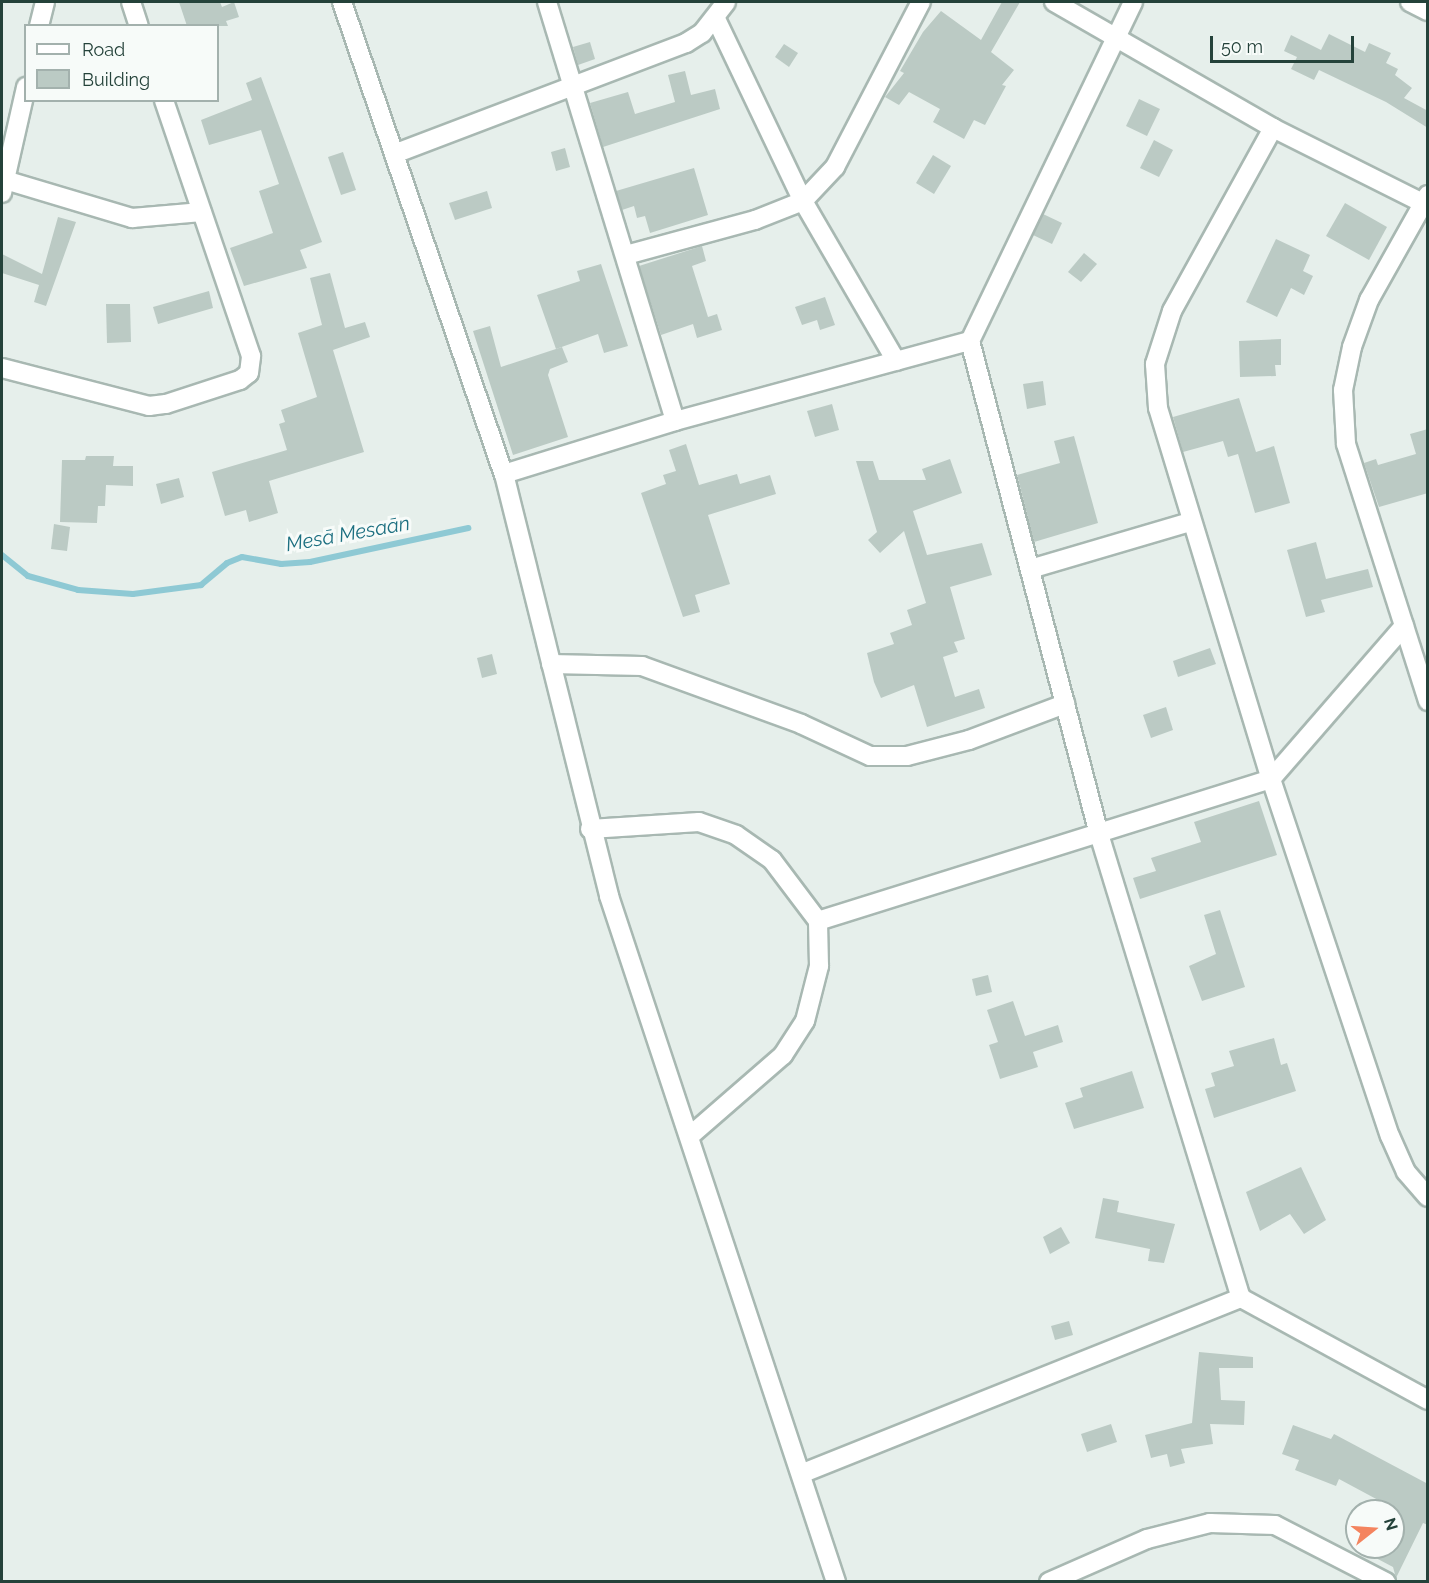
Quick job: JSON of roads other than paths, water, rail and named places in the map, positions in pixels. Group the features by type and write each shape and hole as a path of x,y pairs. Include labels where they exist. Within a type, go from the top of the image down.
{"street":[{"path":"40,24 45,2"},
{"path":"132,2 138,24"},
{"path":"342,2 504,474 590,829 609,896 691,1135 803,1473 836,1581"},
{"path":"547,2 576,87 675,421"},
{"path":"394,154 576,87 686,43 716,19 726,2"},
{"path":"626,255 755,220 803,201 835,167 921,2"},
{"path":"1054,2 1273,128 1426,199 1369,300 1352,347 1343,390 1346,444 1428,701"},
{"path":"1133,2 970,341 1099,834 1241,1298 1428,1400"},
{"path":"1410,2 1428,11"},
{"path":"716,19 803,201 896,361"},
{"path":"24,96 3,186 132,218 202,212"},
{"path":"2,368 149,406 166,405 240,380 249,373 250,356 165,102"},
{"path":"1273,128 1172,311 1155,364 1158,408 1190,522 1271,779 1390,1136 1407,1172 1428,1197"},
{"path":"504,474 675,421 970,341"},
{"path":"1030,569 1190,522"},
{"path":"818,921 1271,779 1404,626"},
{"path":"551,664 642,666 801,724 870,756 907,756 969,740 1065,704"},
{"path":"590,829 699,822 736,835 772,860 818,921 819,966 805,1021 783,1055 691,1135"},
{"path":"803,1473 1241,1298"},
{"path":"1049,1581 1147,1539 1210,1523 1275,1524 1386,1581"}],"waterway":[{"name":"Mesā Mesaān","path":"2,555 28,576 78,590 133,594 201,585 227,563 242,557 281,564 310,562 468,528"}]}
